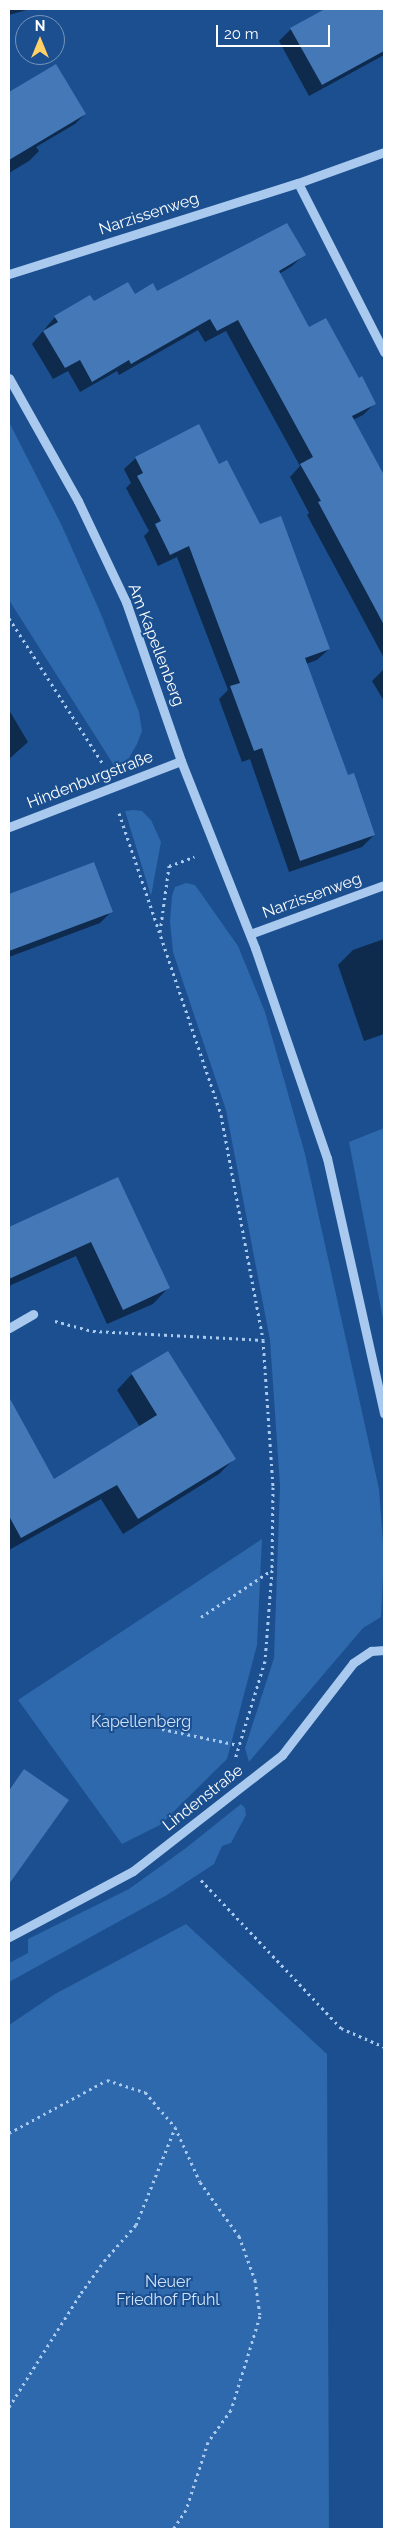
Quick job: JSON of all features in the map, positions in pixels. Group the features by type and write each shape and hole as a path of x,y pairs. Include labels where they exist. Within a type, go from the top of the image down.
{"street":[{"name":"Narzissenweg","path":"9,274 298,183 384,152"},
{"path":"298,183 384,352"},
{"name":"Am Kapellenberg","path":"9,378 78,501 126,602 181,761 250,934 327,1158 384,1414"},
{"name":"Hindenburgstraße","path":"9,827 181,761"},
{"name":"Narzissenweg","path":"250,934 384,885"},
{"path":"9,1328 33,1314"},
{"name":"Lindenstraße","path":"9,1937 141,1865 282,1755 353,1663 371,1651 384,1650"}],"path":[{"path":"9,618 108,771"},
{"path":"119,813 222,1115 263,1340 273,1487 272,1570 265,1661 234,1763"},
{"path":"160,935 169,866 217,849"},
{"path":"33,1314 94,1331 263,1340"},
{"path":"201,1617 272,1570"},
{"path":"162,1729 238,1745"},
{"path":"201,1880 341,2028 384,2046"},
{"path":"9,2133 107,2080 145,2092 175,2127 200,2182 239,2236 255,2280 260,2316 231,2410 208,2442 186,2510 173,2529"},
{"path":"9,2407 81,2293 104,2261 136,2225 175,2127"}],"green space":[{"path":"9,422 62,526 101,614 139,712 142,731 137,744 129,758 115,767 9,600"},
{"path":"125,811 142,811 151,820 161,842 151,896"},
{"path":"186,883 195,885 238,946 265,1012 305,1154 379,1489 384,1556 381,1617 363,1628 249,1762 245,1748 274,1658 280,1486 270,1340 226,1110 173,952 170,921 172,896 175,887"},
{"path":"384,1128 384,1324 349,1142"},
{"name":"Kapellenberg","path":"262,1539 257,1645 227,1759 160,1825 122,1844 18,1700"},
{"path":"241,1804 245,1808 246,1815 231,1843 222,1846 214,1864 167,1895 9,1982 9,1963 28,1953 28,1939 129,1889 186,1848"},
{"name":"Neuer Friedhof Pfuhl","path":"186,1924 327,2054 329,2529 9,2529 9,2025 55,1994"}],"building":[{"path":"325,9 384,9 384,51 322,85 290,28"},
{"path":"57,65 86,114 9,160 9,92"},
{"path":"287,223 306,255 279,271 309,327 326,318 359,378 362,376 376,404 352,416 384,475 384,625 318,502 321,501 300,464 313,457 238,320 217,331 210,319 131,364 129,360 92,382 80,360 65,368 43,331 58,322 54,316 90,295 94,301 128,282 135,294 153,283 157,291"},
{"path":"199,424 219,464 227,460 260,524 281,516 330,649 305,658 348,775 354,773 375,835 300,861 262,748 254,751 230,686 240,683 189,546 170,555 155,524 161,521 137,476 143,473 135,457"},
{"path":"94,862 113,912 9,951 9,894"},
{"path":"118,1177 170,1288 123,1310 91,1242 9,1279 9,1227"},
{"path":"168,1351 236,1459 138,1519 117,1485 21,1538 9,1516 9,1397 54,1479 157,1415 131,1373"},
{"path":"24,1769 69,1800 9,1884 9,1790"}]}
